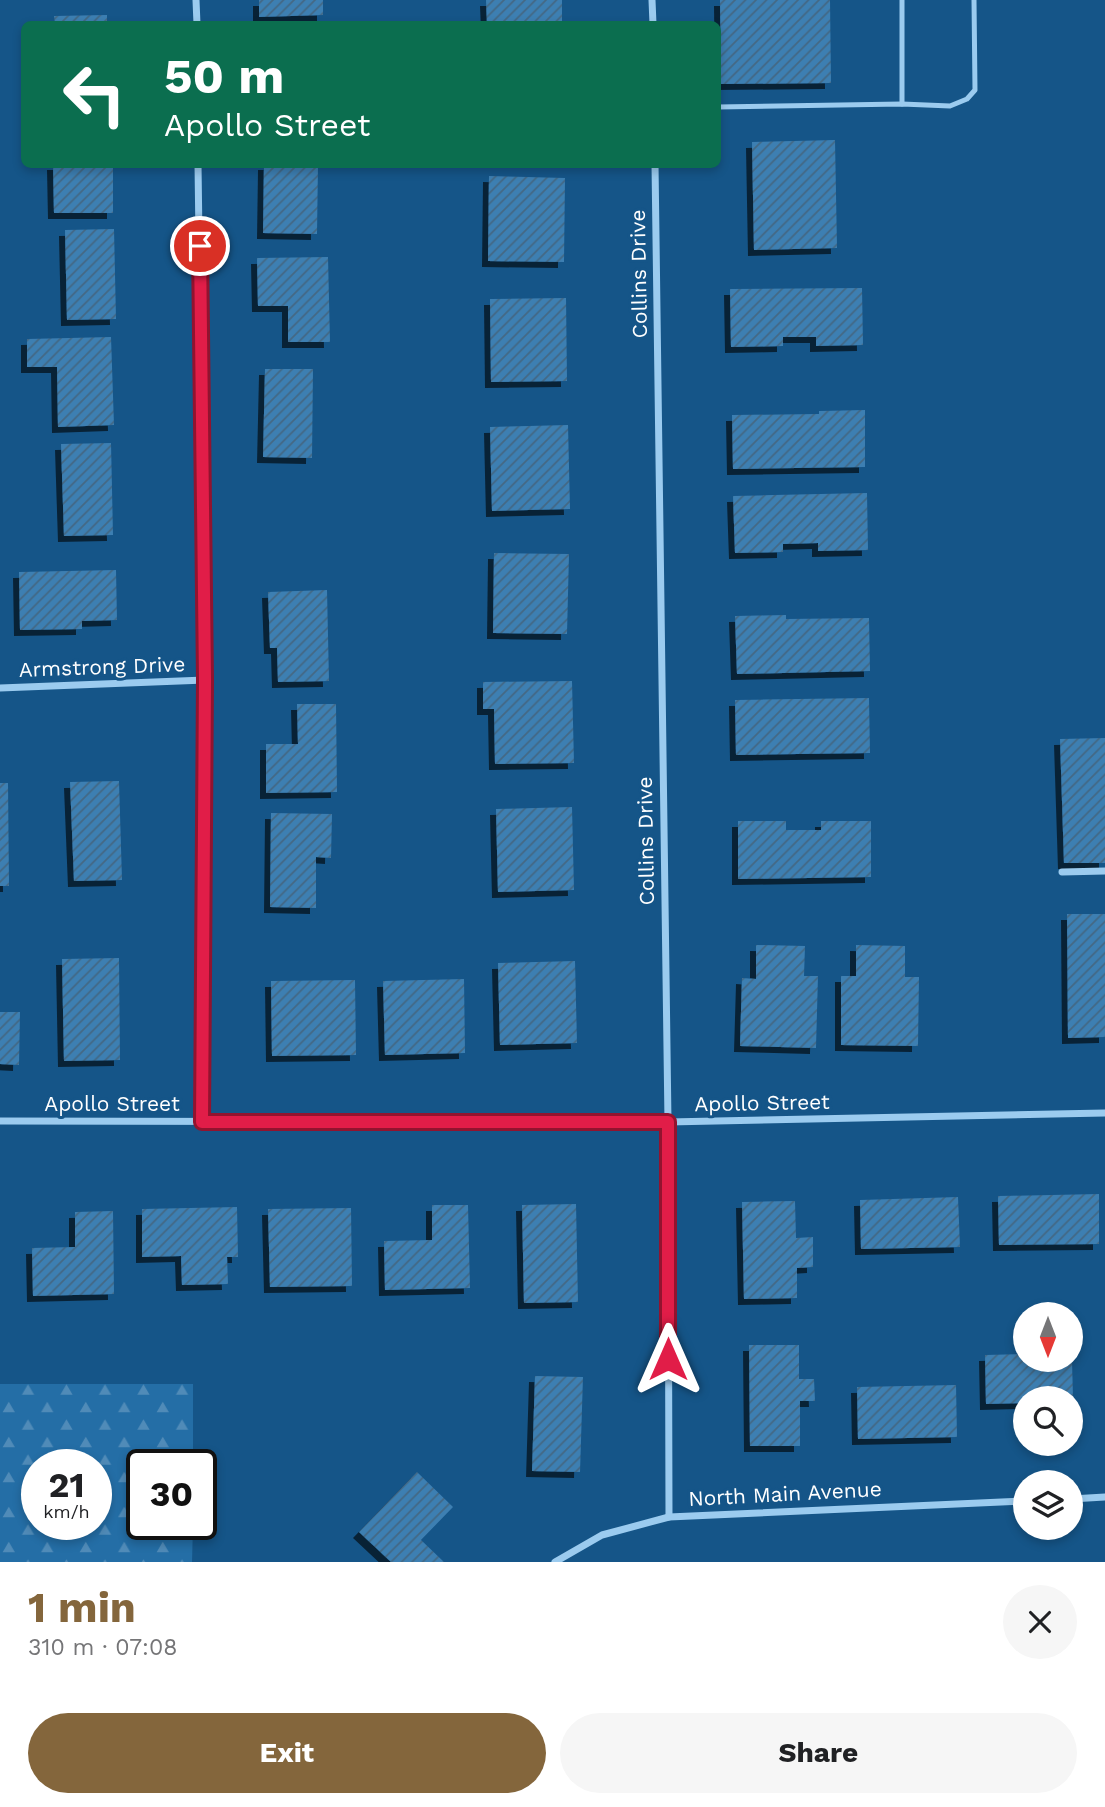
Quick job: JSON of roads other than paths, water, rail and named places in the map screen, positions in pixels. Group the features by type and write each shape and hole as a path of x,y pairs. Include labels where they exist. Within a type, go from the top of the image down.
{"street":[{"path":"196,0 197,21"},
{"path":"652,0 653,21"},
{"path":"198,168 205,680 202,1122"},
{"name":"Collins Drive","path":"655,168 668,1122 669,1517"},
{"name":"Armstrong Drive","path":"0,688 205,680"},
{"path":"1062,872 1105,871"},
{"name":"Apollo Street","path":"0,1121 668,1122 1105,1113"},
{"path":"1083,1498 1105,1497"},
{"name":"North Main Avenue","path":"555,1562 602,1535 669,1517 1013,1502"}],"lane":[{"path":"902,0 902,104"},
{"path":"721,107 902,104 950,106 967,99 975,90 974,0"}]}
